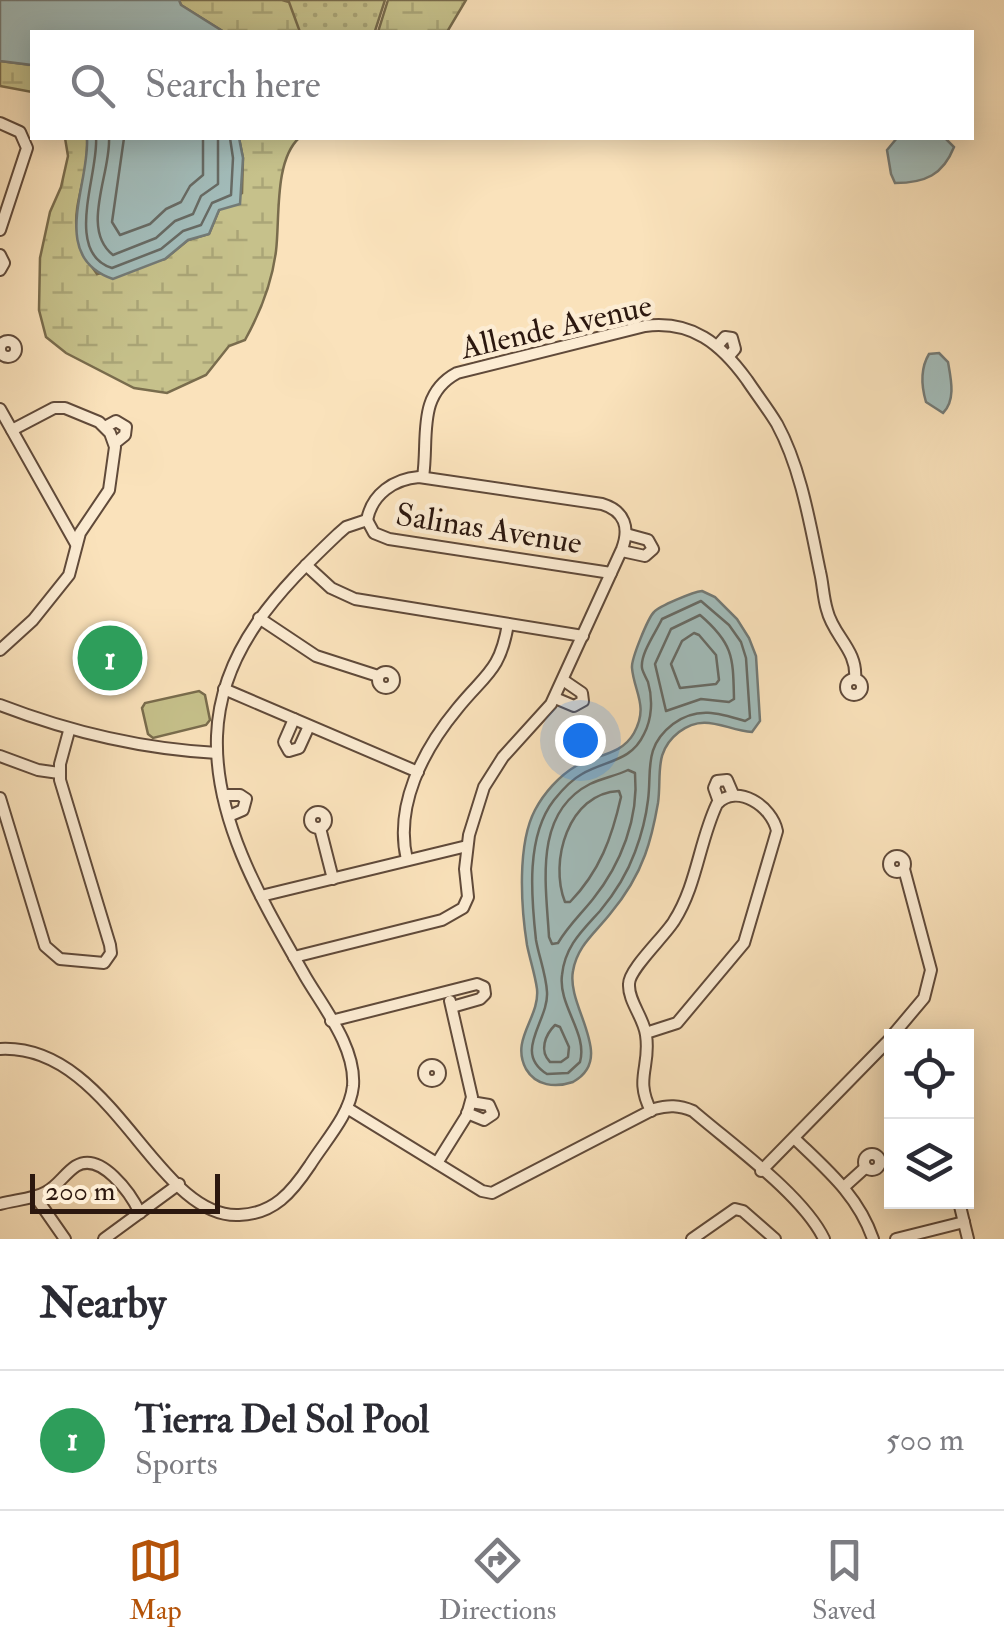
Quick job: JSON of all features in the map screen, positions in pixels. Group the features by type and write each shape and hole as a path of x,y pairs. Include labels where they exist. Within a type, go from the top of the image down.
{"street":[{"path":"0,124 20,132 27,148 6,194 0,230"},
{"path":"0,256 4,263 0,270"},
{"name":"Allende Avenue","path":"423,477 427,409 437,389 457,373 659,324 690,330 718,344 724,337 732,338 736,345 729,356 770,413 784,440 810,528 828,616 851,652 855,679"},
{"path":"0,650 33,620 64,582 80,533 109,490 115,443 126,427 116,421 105,427 60,407 12,430"},
{"path":"0,409 76,544"},
{"path":"0,1049 44,1055 82,1078 192,1199 218,1213 241,1216 265,1211 293,1189 347,1108 353,1071 331,1021 294,956 261,896 223,794 217,753 224,689 242,644 258,618 306,565 346,527 367,520 386,488 405,478 423,477 602,504 618,512 626,524 622,550 555,698 493,773 478,801 467,846 468,896 459,913 294,956"},
{"name":"Salinas Avenue","path":"367,520 374,533 389,539 612,573"},
{"path":"622,550 645,556 653,550 648,540 626,534"},
{"path":"306,565 324,583 355,599 583,636"},
{"path":"258,618 316,656 378,676"},
{"path":"408,860 404,824 418,772 444,726 490,676 508,624"},
{"path":"555,698 574,706 583,701 582,693 563,680"},
{"path":"224,689 418,772"},
{"path":"0,705 69,731 182,751 217,753"},
{"path":"294,719 284,742 289,751 299,748 309,726"},
{"path":"0,798 45,946 54,956 104,963 111,953 59,773 69,731"},
{"path":"0,756 59,773"},
{"path":"651,1111 641,1087 646,1033 630,991 630,978 686,902 726,797 729,782 719,780"},
{"path":"223,794 240,794 246,799 244,810 229,816"},
{"path":"646,1033 675,1024 746,939 776,829 768,813 741,795 726,797"},
{"path":"320,828 333,878"},
{"path":"261,896 467,846"},
{"path":"900,1029 924,998 931,970 904,869"},
{"path":"331,1021 477,984 485,990 480,999 452,1007"},
{"path":"436,1163 469,1107 472,1088 448,991"},
{"path":"761,1171 884,1046"},
{"path":"440,1071 466,1064"},
{"path":"347,1108 482,1191 497,1192 651,1111 672,1106 693,1111 808,1214 824,1239"},
{"path":"794,1138 844,1186 872,1239"},
{"path":"0,1204 46,1192 77,1165 95,1163 127,1193 140,1213"},
{"path":"844,1186 866,1168"},
{"path":"104,1239 179,1184"},
{"path":"35,1196 65,1239"},
{"path":"692,1239 735,1209 744,1211 775,1239"},
{"path":"961,1209 968,1239"},
{"path":"896,1239 964,1222"}],"green space":[{"path":"179,0 282,0 289,2 299,30 221,30"},
{"path":"256,0 385,0 375,30 297,30"},
{"path":"388,0 466,0 448,30 379,30"},
{"path":"0,61 30,65 30,92 0,86"},
{"path":"65,140 87,140 76,222 78,238 97,274 165,259 188,240 209,234 219,210 242,193 239,140 297,140 285,161 274,263 260,308 245,340 229,346 206,375 167,393 134,388 66,353 46,337 39,310 40,258 68,156"},
{"path":"199,691 205,695 210,720 206,725 153,738 148,734 142,708 145,703"}],"water":[{"path":"0,0 179,0 221,30 30,30 30,65 0,61"},
{"path":"87,140 239,140 243,158 240,204 219,210 209,234 188,240 165,259 113,279 93,269 82,254 77,237"},
{"path":"895,140 947,140 954,147 932,176 895,183 887,150"},
{"path":"939,353 948,362 951,382 950,402 943,413 926,402 922,383 929,354"},
{"path":"702,591 715,597 737,619 749,638 756,656 760,721 752,732 698,723 679,732 665,748 656,816 642,863 621,900 575,962 573,985 591,1060 573,1082 546,1084 530,1075 521,1048 537,1000 522,895 529,824 543,797 564,775 629,741 640,715 632,663 648,622 662,606"}],"place":[{"name":"Tierra Del Sol Pool","path":"110,658"}]}
